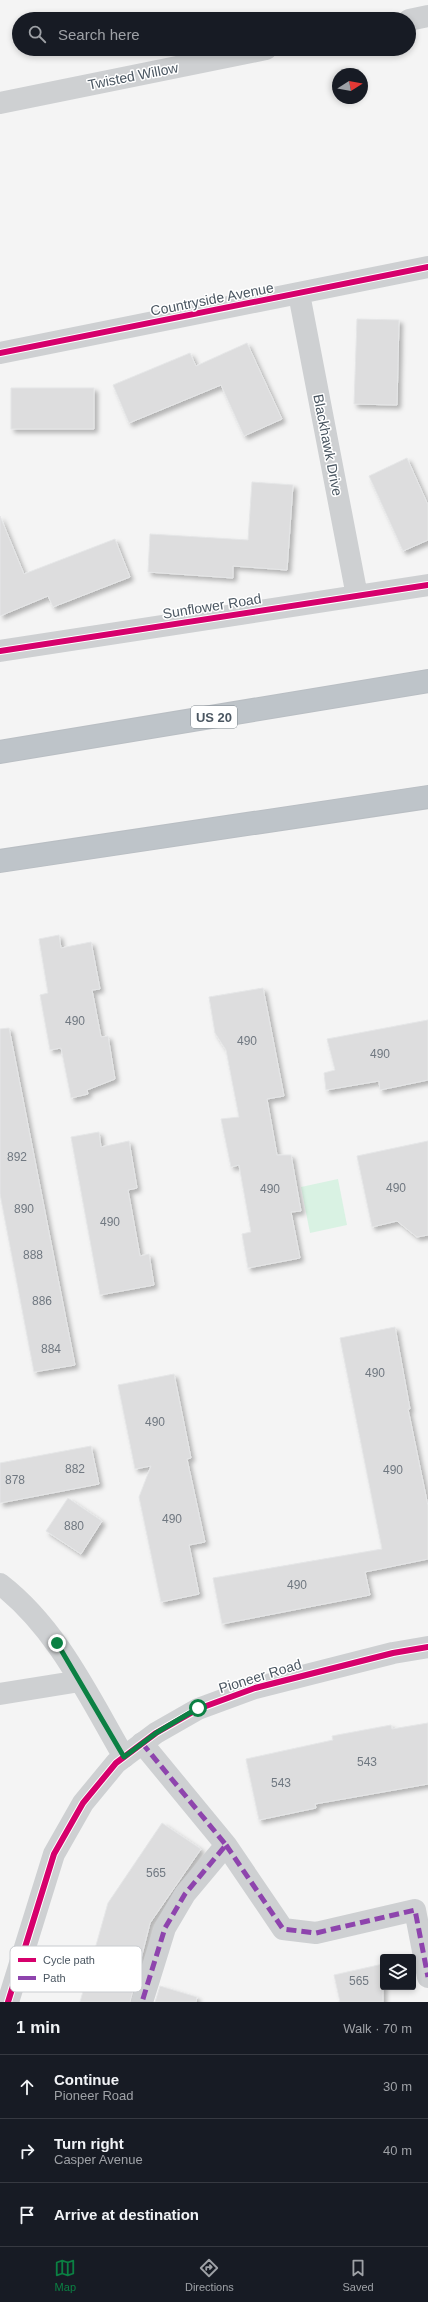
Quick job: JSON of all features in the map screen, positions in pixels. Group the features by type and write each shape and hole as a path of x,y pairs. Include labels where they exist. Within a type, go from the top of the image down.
{"highway":[{"name":"US 20","path":"0,752 428,681"},
{"path":"0,861 428,797"}],"street":[{"path":"416,19 428,16"},
{"name":"Twisted Willow","path":"0,103 232,56"},
{"name":"Countryside Avenue","path":"0,353 428,267"},
{"name":"Blackhawk Drive","path":"299,294 357,596"},
{"name":"Sunflower Road","path":"0,651 428,585"},
{"path":"0,1584 20,1599 57,1643 124,1757"},
{"name":"Pioneer Road","path":"25,1946 54,1854 83,1802 116,1763 142,1743 198,1708 255,1688 393,1653 428,1647"},
{"path":"0,1694 80,1681"},
{"path":"142,1743 226,1845 283,1929 316,1933 414,1910 428,1977"},
{"path":"142,2002 165,1928 185,1894 226,1845"},
{"name":"Pioneer Road","path":"8,2002 11,1992"}],"green space":[{"path":"338,1179 347,1225 310,1233 301,1187"}],"building":[{"path":"357,319 399,320 397,405 354,404"},
{"path":"247,343 282,419 244,436 221,385 129,423 113,385 190,353 196,366"},
{"path":"11,388 94,388 94,429 11,429"},
{"path":"407,458 428,505 428,540 403,551 369,476"},
{"path":"252,482 293,485 287,570 233,566 233,578 148,572 150,534 248,540"},
{"path":"0,516 24,574 115,539 130,577 53,607 48,596 0,616"},
{"path":"59,935 61,948 91,942 100,989 92,990 101,1037 108,1036 115,1079 87,1090 88,1094 71,1098 61,1048 50,1050 40,995 48,993 39,939"},
{"path":"263,988 284,1096 267,1099 277,1155 291,1155 301,1211 291,1212 300,1258 248,1268 242,1234 251,1232 239,1165 231,1167 221,1119 239,1117 226,1050 215,1033 209,997"},
{"path":"428,1020 428,1080 380,1090 379,1081 326,1090 324,1073 335,1070 327,1039"},
{"path":"9,1028 75,1365 34,1372 0,1194 0,1029"},
{"path":"99,1132 101,1147 129,1141 137,1188 128,1190 140,1256 149,1254 154,1285 100,1295 71,1137"},
{"path":"428,1141 428,1235 417,1237 397,1221 372,1227 357,1156"},
{"path":"395,1327 410,1409 408,1409 428,1506 428,1559 365,1572 370,1595 222,1624 213,1578 382,1549 340,1338"},
{"path":"174,1374 191,1458 187,1459 205,1542 189,1545 199,1594 161,1602 139,1497 151,1466 135,1469 118,1385"},
{"path":"91,1446 99,1484 0,1503 0,1463"},
{"path":"68,1498 102,1521 81,1554 46,1531"},
{"path":"428,1723 428,1784 315,1804 316,1808 259,1820 246,1759 333,1740 332,1736 391,1725 392,1729"},
{"path":"162,1823 201,1849 150,1923 142,1955 142,1946 96,1946 108,1903"},
{"path":"380,1965 380,1990 383,1990 383,2002 340,2002 334,1975"},
{"path":"160,1986 197,1997 196,2002 155,2002"},
{"path":"83,1992 133,1992 130,2002 80,2002"}],"marked path":[{"path":"142,1743 226,1845 185,1894 165,1928 142,2002"},
{"path":"226,1845 283,1929 316,1933 415,1910 428,1977"}],"cycle path":[{"path":"0,353 428,267"},
{"path":"0,651 428,585"},
{"path":"25,1946 54,1854 83,1803 116,1763 156,1733 198,1709 255,1688 393,1653 428,1647"},
{"path":"8,2002 11,1992"}],"route":[{"path":"57,1643 124,1757 156,1733 198,1708"}]}
